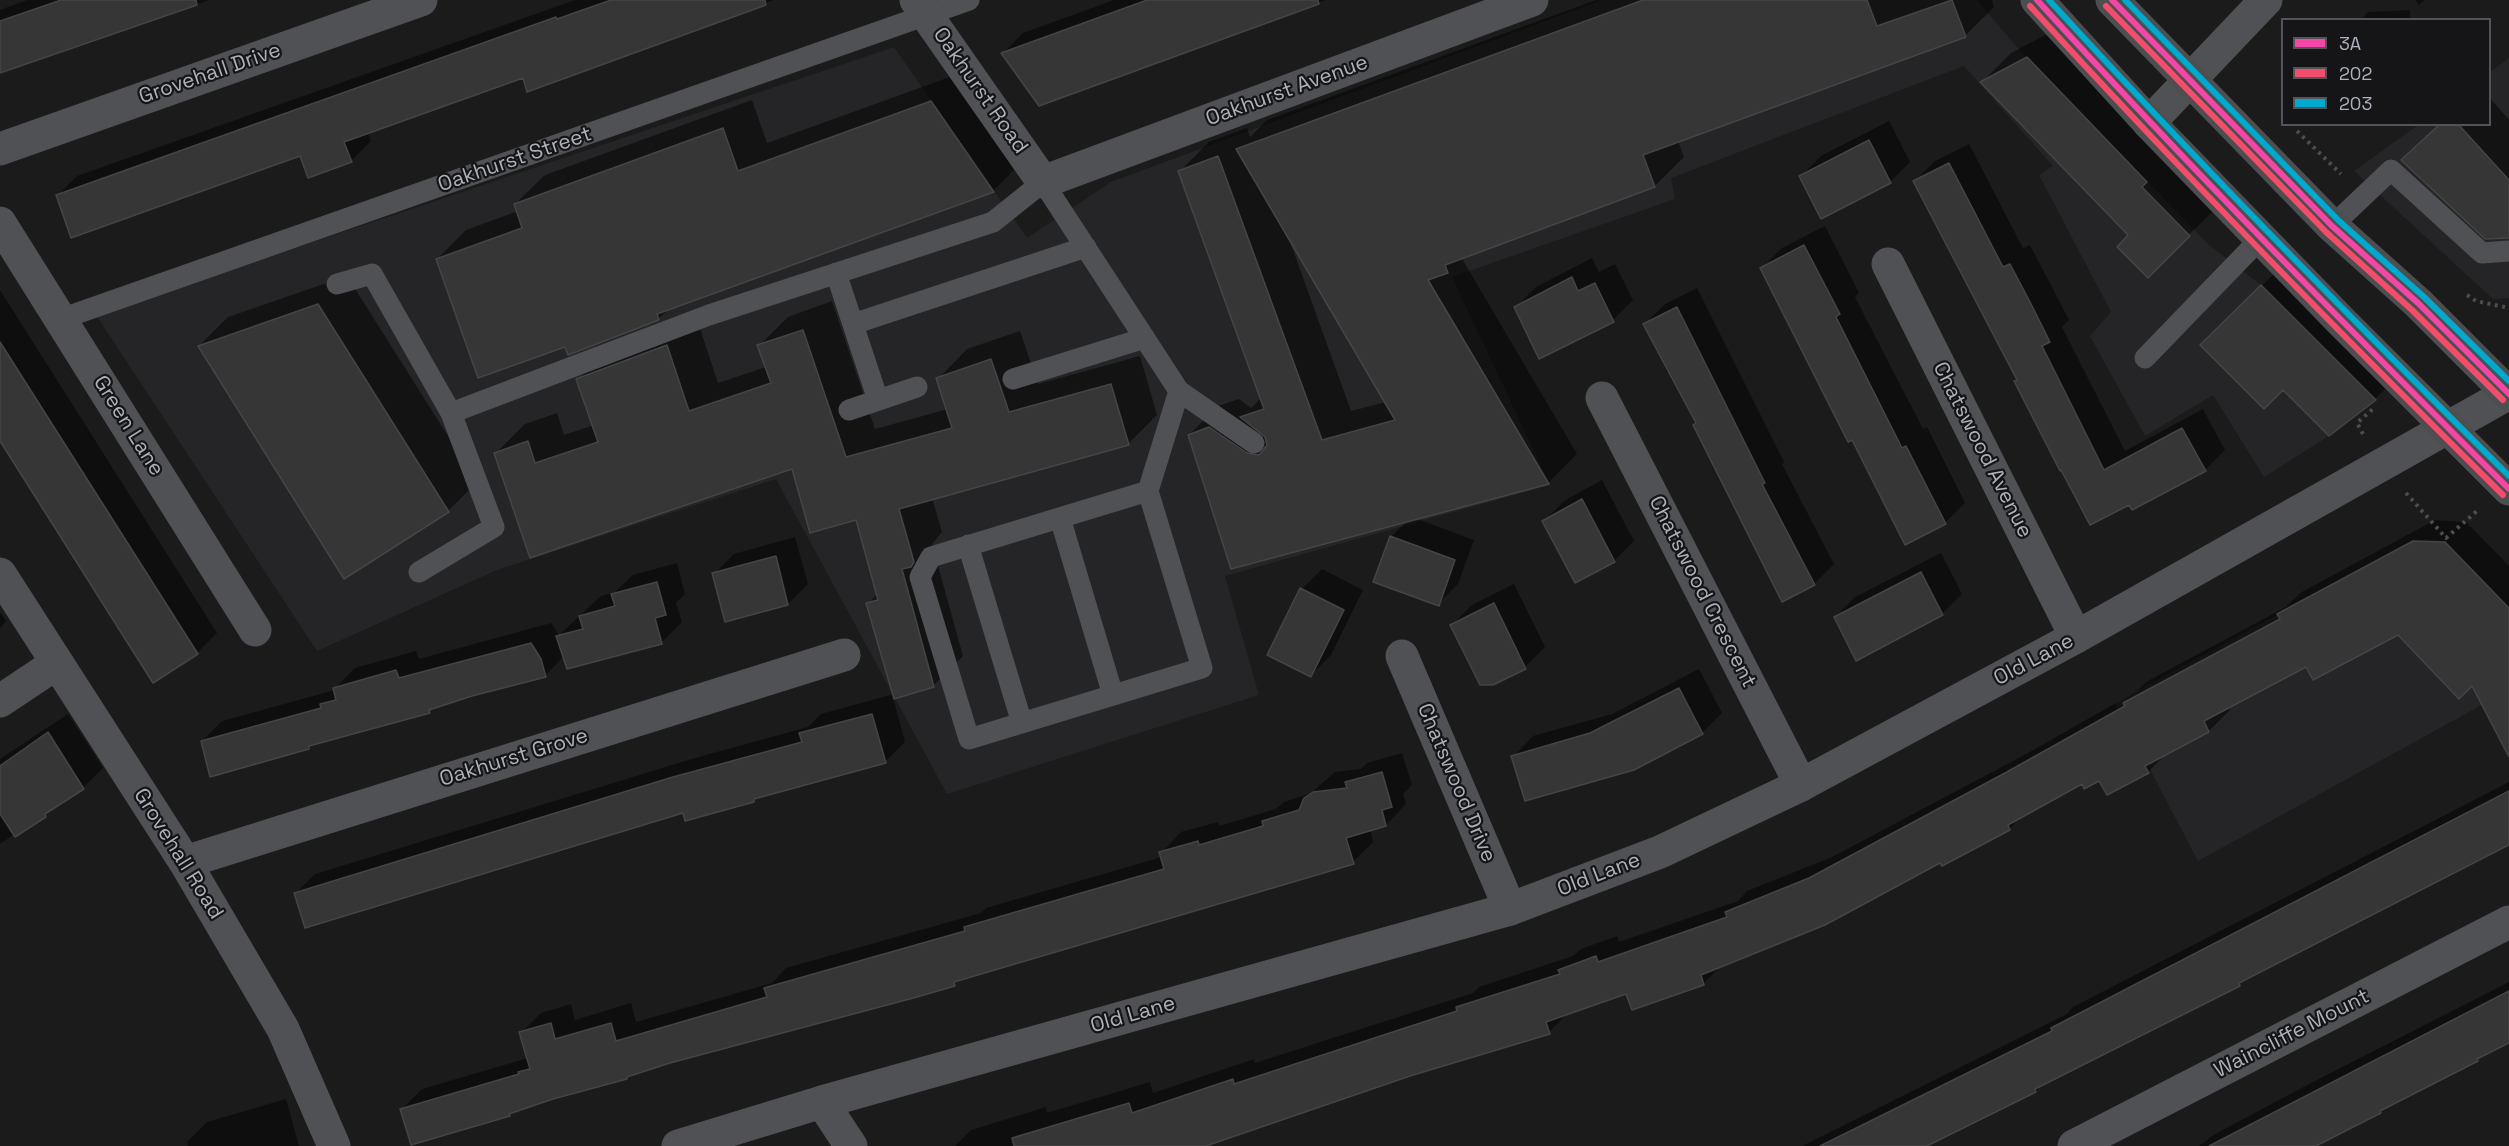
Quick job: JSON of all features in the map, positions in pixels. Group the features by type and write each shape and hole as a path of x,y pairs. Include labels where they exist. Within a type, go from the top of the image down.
{"main road":[{"path":"2037,0 2149,123 2509,489"},
{"path":"2112,0 2332,226 2418,303 2509,393"}],"street":[{"name":"Grovehall Drive","path":"0,148 421,0"},
{"name":"Oakhurst Avenue","path":"1043,182 1532,0"},
{"path":"2149,123 2266,0"},
{"name":"Oakhurst Road","path":"922,8 1043,182"},
{"name":"Green Lane","path":"0,223 255,630"},
{"name":"Chatswood Avenue","path":"1888,264 2076,637"},
{"name":"Old Lane","path":"678,1146 822,1102 1510,909 1660,852 1802,785 2076,637 2509,393"},
{"name":"Chatswood Crescent","path":"1602,398 1802,785"},
{"name":"Grovehall Road","path":"0,574 185,862 283,1029 334,1146"},
{"name":"Oakhurst Grove","path":"185,862 844,655"},
{"name":"Chatswood Drive","path":"1402,656 1510,909"},
{"path":"0,700 57,663"},
{"name":"Waincliffe Mount","path":"2074,1146 2509,922"},
{"path":"822,1102 850,1146"}],"lane":[{"name":"Oakhurst Street","path":"61,319 922,8 969,0"},
{"path":"2332,226 2391,170 2482,253 2509,251"},
{"path":"451,413 709,315 993,222 1043,182 1179,391 1254,443"},
{"path":"2145,358 2261,238"},
{"path":"853,324 1086,247"},
{"path":"836,273 878,400"},
{"path":"337,284 372,274 451,413 494,527 418,572"},
{"path":"1013,379 1145,338"},
{"path":"849,410 917,387"},
{"path":"1148,491 931,556 920,577 969,739 1202,668 1148,491 1179,391"},
{"path":"1060,518 1113,695"},
{"path":"968,546 1022,723"}],"path":[{"path":"2460,290 2476,301 2509,308"}],"shaded area":[{"path":"1602,0 1977,0 2016,46 2208,244 2261,285 2376,400 2329,436 2264,477 2213,395 2145,436 2090,336 2111,312 2039,175 2053,166 1964,66 1671,178 1675,199 1452,277 1550,485 1225,576 1259,695 947,794 776,479 497,570 317,651 96,315 894,47 1027,238 1111,182"},
{"path":"2509,58 2509,298 2493,299 2354,171 2417,126 2491,126 2491,71"},
{"path":"2413,541 2445,542 2509,608 2509,690 2198,861 2115,703"}],"building":[{"path":"61,0 196,0 197,5 0,73 0,21"},
{"path":"611,0 765,0 766,5 527,92 523,78 344,142 352,162 308,178 300,156 71,238 56,195 556,17 557,19"},
{"path":"1147,0 1318,0 1319,4 1039,106 1001,53"},
{"path":"1643,0 1867,0 1877,26 1952,0 1966,37 1643,155 1655,187 1445,265 1448,273 1428,280 1549,484 1231,569 1188,435 1209,427 1247,453 1259,455 1267,445 1265,437 1240,417 1264,409 1178,171 1218,156 1322,440 1395,420 1236,149"},
{"path":"2027,57 2147,182 2142,187 2190,236 2148,278 2117,247 2128,235 1980,82"},
{"path":"931,101 994,192 657,314 659,320 568,355 565,347 478,378 436,259 522,228 514,204 723,128 738,171"},
{"path":"2438,126 2460,126 2509,180 2509,238 2485,239 2401,160"},
{"path":"1869,140 1891,183 1821,219 1799,176"},
{"path":"1949,163 2003,267 2010,264 2030,302 2050,342 2042,346 2104,470 2182,428 2206,471 2132,510 2129,505 2090,525 2060,471 2014,381 2017,380 1913,181"},
{"path":"1804,245 1840,314 1836,317 1902,448 1906,446 1946,524 1905,545 1852,440 1848,442 1760,268"},
{"path":"1572,277 1578,291 1595,283 1614,322 1539,359 1514,307"},
{"path":"2261,285 2376,400 2329,436 2283,390 2264,409 2200,345"},
{"path":"318,304 449,512 344,579 198,346"},
{"path":"1677,307 1765,483 1762,484 1815,585 1782,602 1693,425 1696,423 1643,324"},
{"path":"803,330 846,457 952,428 936,378 991,359 1009,412 1111,384 1129,445 899,509 914,562 911,567 902,569 934,687 894,699 866,603 878,600 856,520 810,533 792,469 530,558 494,453 528,441 535,463 598,442 576,379 667,345 689,411 771,383 757,345"},
{"path":"0,342 198,654 153,683 0,441"},
{"path":"1582,499 1615,562 1575,583 1542,521"},
{"path":"1390,536 1455,560 1439,606 1373,582"},
{"path":"2413,541 2445,542 2509,608 2509,757 2472,686 2459,699 2398,635 2313,680 2306,667 2204,721 2209,732 2145,766 2149,773 2107,795 2099,781 2084,789 2082,784 2008,825 2010,830 1942,866 1940,863 1825,925 1701,975 1704,985 1632,1010 1626,994 1546,1022 1550,1034 1410,1076 1206,1146 1014,1146 1012,1138 1129,1103 1132,1113 1233,1079 1234,1084 1457,1011 1456,1007 1560,974 1558,970 1596,956 1598,962 1727,917 1725,912 1809,878 2005,773 2125,706 2123,703 2280,619 2277,614"},
{"path":"776,556 788,605 725,622 712,573"},
{"path":"1921,572 1943,615 1856,661 1834,617"},
{"path":"657,582 666,615 655,618 662,644 567,669 556,636 583,629 579,616 615,606 611,594"},
{"path":"1300,588 1344,610 1311,677 1267,655"},
{"path":"1494,603 1526,669 1493,685 1480,685 1450,625"},
{"path":"531,643 541,659 546,677 472,696 429,710 430,713 309,746 309,749 210,777 201,741 321,708 320,704 336,700 333,688 396,670 399,678"},
{"path":"1679,688 1703,734 1634,770 1525,801 1511,756 1590,733"},
{"path":"872,714 886,763 754,799 754,802 685,821 683,813 305,928 294,893 673,777 802,742 799,733"},
{"path":"48,732 84,789 15,837 0,814 0,766"},
{"path":"1382,772 1392,807 1382,810 1386,826 1346,838 1354,864 954,982 955,986 670,1063 627,1077 627,1079 553,1099 509,1114 510,1116 411,1145 400,1109 530,1069 519,1032 551,1023 555,1039 611,1023 616,1041 767,997 764,988 965,931 964,927 1164,869 1159,852 1198,841 1199,845 1263,826 1262,821 1299,810 1304,798 1313,792 1347,788 1345,782"},
{"path":"2509,791 2509,845 2239,983 2240,986 2035,1089 2036,1092 1927,1146 1820,1146 2052,1031 2051,1028"},
{"path":"2509,991 2509,1043 2380,1111 2381,1113 2316,1146 2209,1146"}],"transit line":[{"name":"3A","path":"2037,0 2270,248 2509,489"},
{"name":"203","path":"2049,0 2276,241 2509,476"},
{"name":"3A","path":"2112,0 2332,226 2418,303 2509,394"},
{"name":"203","path":"2125,0 2338,220 2424,297 2509,381"},
{"name":"202","path":"2030,6 2263,254 2503,495"},
{"name":"202","path":"2106,6 2326,232 2412,310 2503,400"}]}
